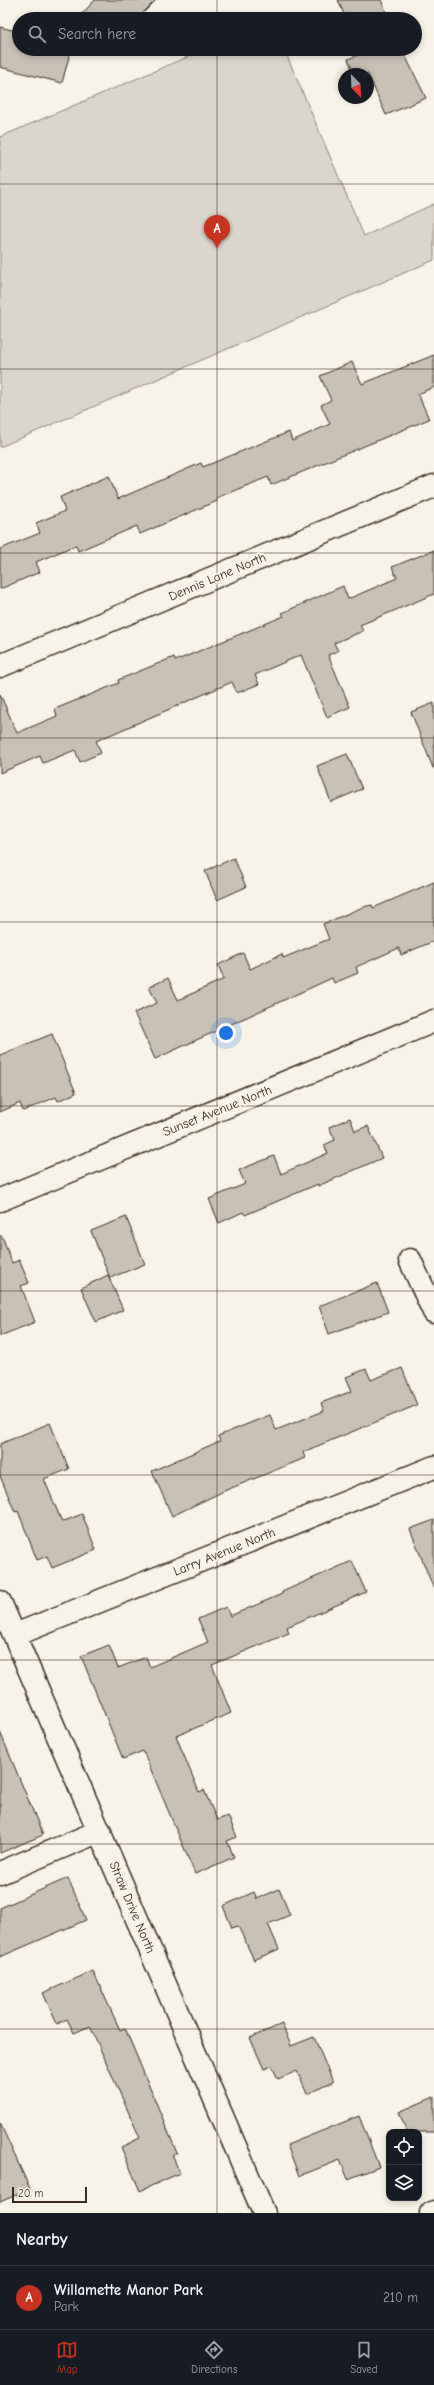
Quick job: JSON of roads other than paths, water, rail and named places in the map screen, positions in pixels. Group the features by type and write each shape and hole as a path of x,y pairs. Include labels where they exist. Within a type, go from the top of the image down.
{"street":[{"name":"Dennis Lane North","path":"0,666 434,486"},
{"name":"Sunset Avenue North","path":"0,1200 434,1021"},
{"path":"410,1260 434,1312"},
{"name":"Larry Avenue North","path":"15,1635 434,1467"},
{"name":"Straw Drive North","path":"0,1602 264,2213"},
{"path":"0,1873 100,1831"}],"place":[{"name":"Willamette Manor Park","path":"217,248"}]}
